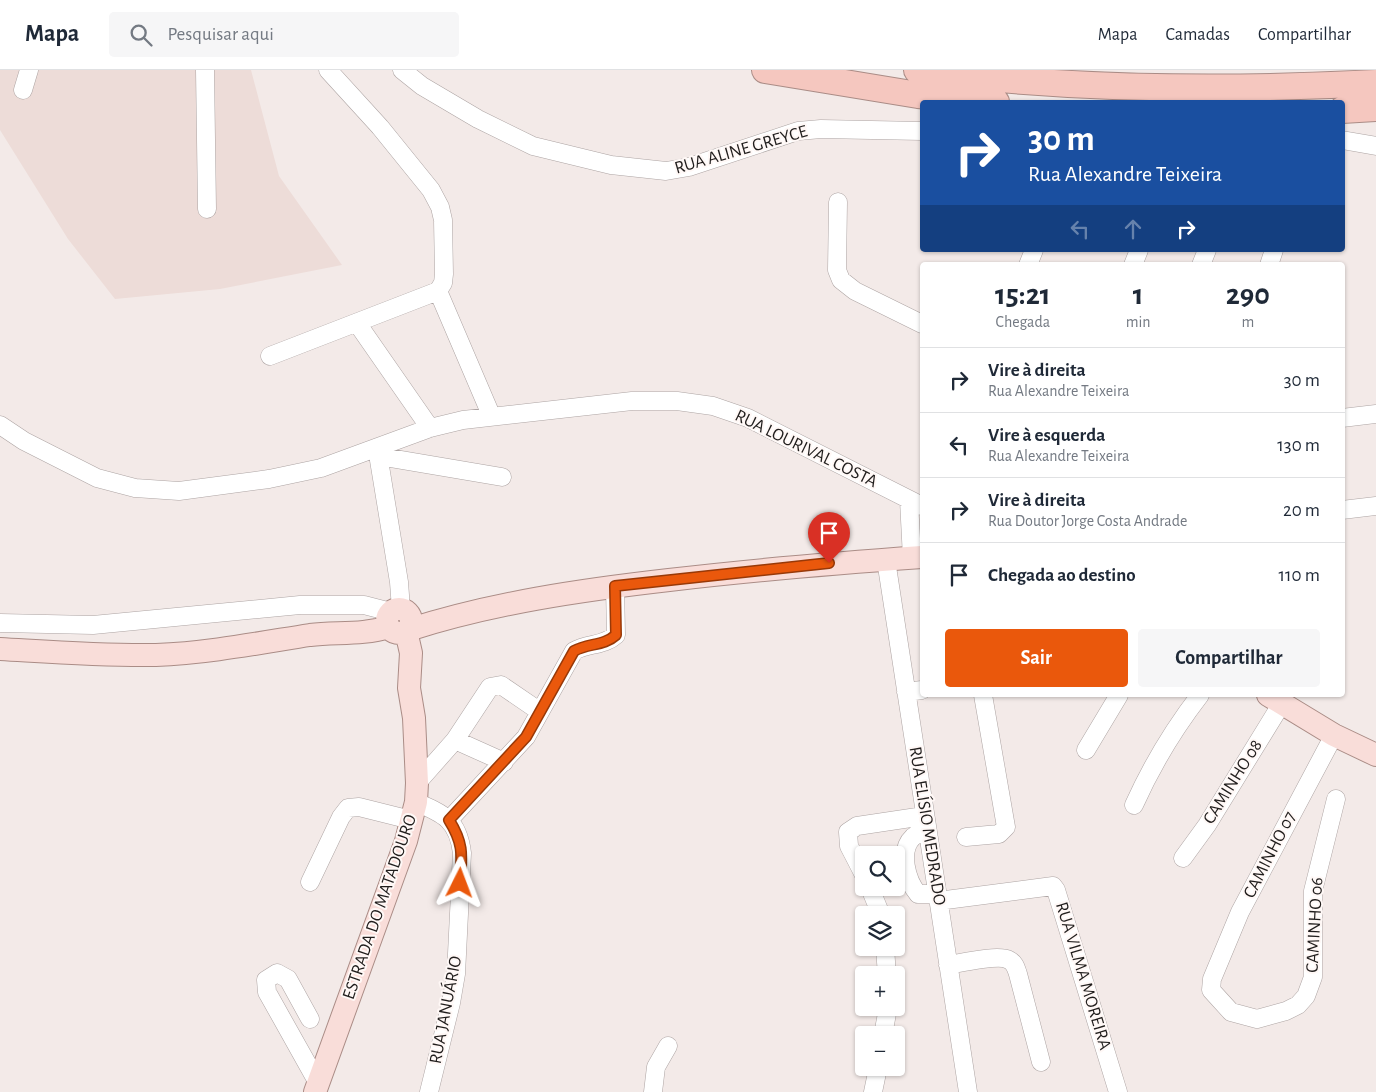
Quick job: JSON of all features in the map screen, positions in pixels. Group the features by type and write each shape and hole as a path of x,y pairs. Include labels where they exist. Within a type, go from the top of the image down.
{"highway":[{"path":"765,70 918,95 974,100"},
{"path":"918,70 983,78 1163,87 1376,83"},
{"path":"1345,110 1376,108"}],"main road":[{"path":"0,649 65,653 157,655 232,647 328,633 349,625 397,621 475,610 615,586 810,564 917,557"},
{"name":"ESTRADA DO MATADOURO","path":"317,1088 406,841 415,801 414,718 409,688 411,653 397,621"},
{"path":"1275,699 1334,734 1376,755"}],"street":[{"path":"23,90 29,70"},
{"path":"205,70 208,209"},
{"path":"270,356 438,291 443,284 443,220 440,207 431,190 380,127 328,70"},
{"name":"RUA ALINE GREYCE","path":"402,70 422,86 478,119 533,146 611,165 666,171 688,167 798,132 821,129 920,131"},
{"path":"1345,141 1376,146"},
{"path":"838,202 837,270 841,280 855,291 920,323"},
{"path":"438,291 491,416"},
{"path":"357,323 430,428"},
{"name":"RUA LOURIVAL COSTA","path":"0,425 24,441 97,478 135,488 179,491 269,479 313,470 378,452 430,428 491,416 632,401 677,401 713,406 748,418 916,503 917,557"},
{"path":"1345,418 1376,414"},
{"path":"0,623 93,625 300,605 364,605 397,621 399,582 378,452 502,477"},
{"path":"1345,510 1376,506"},
{"name":"RUA ELÍSIO MEDRADO","path":"886,560 914,691 926,822 968,1092"},
{"path":"310,882 341,817 348,808 415,801 442,813 449,820 526,737 574,651 586,645 610,640 616,635 615,586"},
{"path":"415,801 490,687 501,685 540,710"},
{"path":"966,837 999,834 1006,827 983,697"},
{"path":"1086,750 1118,697"},
{"path":"1134,805 1152,766 1177,725 1198,697"},
{"name":"CAMINHO 08","path":"1183,858 1207,825 1275,699"},
{"name":"CAMINHO 07","path":"1257,1019 1231,1012 1211,990 1212,979 1240,912 1334,734"},
{"path":"456,740 504,762"},
{"name":"CAMINHO 06","path":"1257,1019 1286,1011 1298,1005 1306,996 1312,977 1313,891 1336,799"},
{"name":"RUA JANUÁRIO","path":"429,1092 451,1003 458,945 462,854 460,837 449,820"},
{"path":"855,855 848,840 848,832 857,826 926,822"},
{"path":"926,822 907,846 905,856 908,875 912,886 918,894 938,898"},
{"name":"RUA VILMA MOREIRA","path":"938,898 1052,886 1056,890 1068,923 1118,1092"},
{"path":"948,965 1006,958 1015,964 1040,1062"},
{"path":"310,1020 288,979 277,973 271,975 266,980 267,992 317,1088"},
{"path":"653,1092 656,1066 668,1046"},
{"path":"873,1092 876,1076"}],"shaded area":[{"path":"0,70 251,70 279,176 342,265 220,289 115,299 68,239 0,130"}],"route":[{"path":"460,883 462,854 460,837 449,820 526,737 574,651 586,645 610,640 616,635 615,586 829,563"}]}
